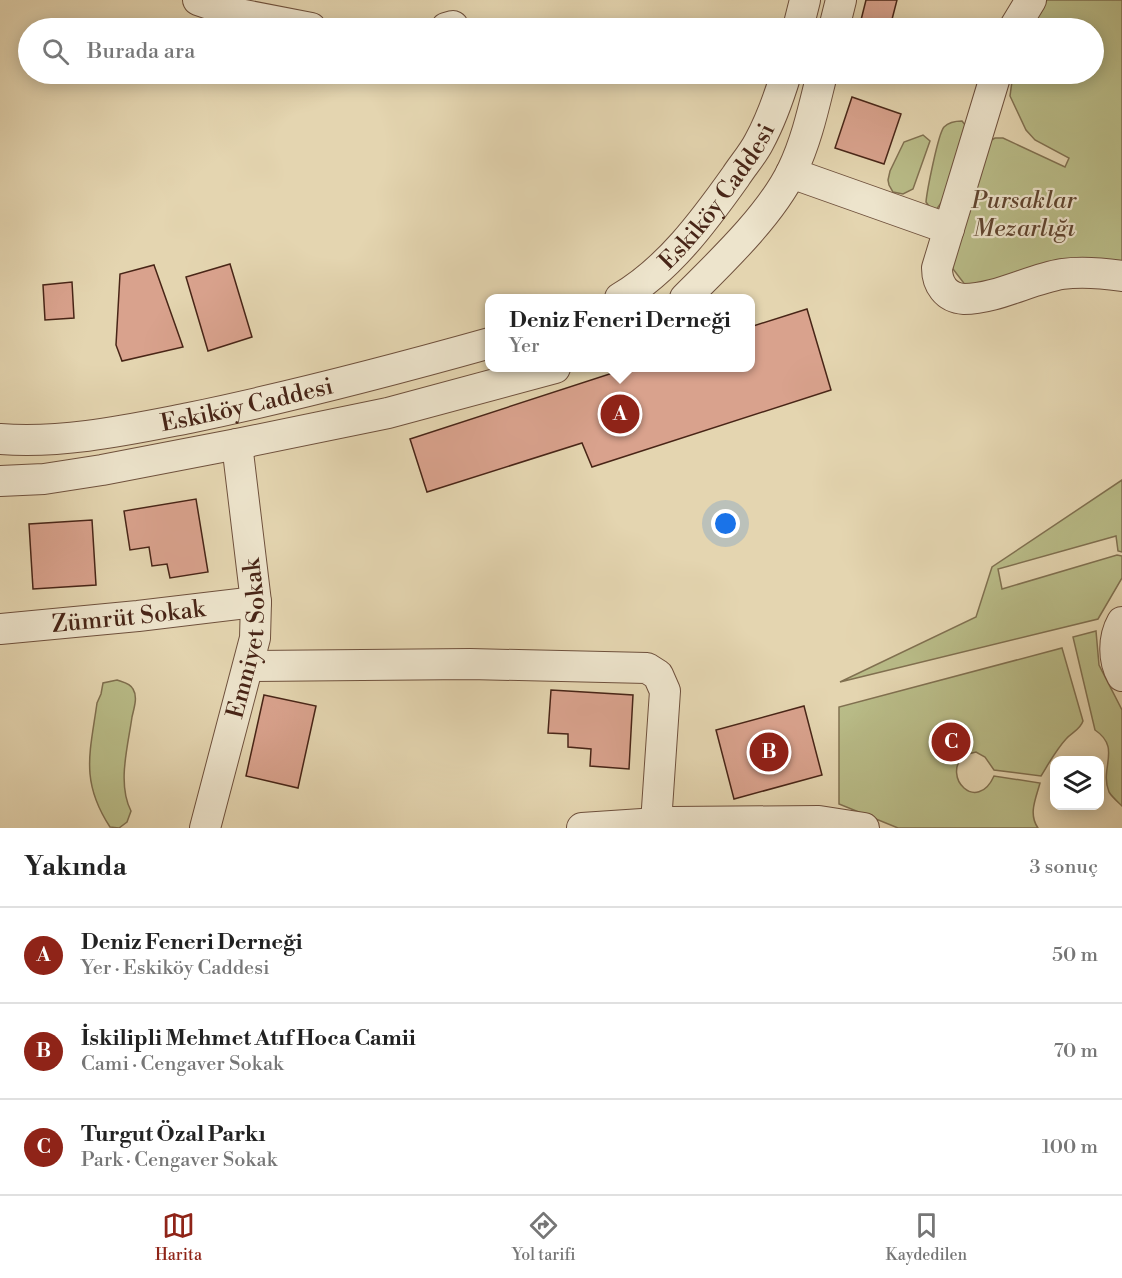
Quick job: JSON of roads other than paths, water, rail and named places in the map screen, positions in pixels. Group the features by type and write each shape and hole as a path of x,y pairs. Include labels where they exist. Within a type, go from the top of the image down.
{"street":[{"path":"198,0 239,14 260,18"},
{"path":"800,18 805,0"},
{"path":"837,18 842,0"},
{"path":"1020,18 1031,0"},
{"name":"Eskiköy Caddesi","path":"625,294 660,267 698,227 717,202 759,143 783,84"},
{"path":"689,294 771,205 791,173 801,150 819,84"},
{"path":"993,84 937,268 937,277 941,287 948,294 963,299 987,295 1064,274 1089,271 1122,276"},
{"path":"791,173 949,229"},
{"name":"Eskiköy Caddesi","path":"0,439 26,441 66,438 160,424 253,404 485,344"},
{"path":"0,482 44,479 102,470 237,444 388,413 540,372"},
{"name":"Emniyet Sokak","path":"205,828 255,638 256,602 237,444"},
{"name":"Zümrüt Sokak","path":"0,629 256,602"},
{"path":"1122,622 1115,640 1116,657 1122,676"},
{"path":"249,666 470,664 647,668 658,675 665,691 656,823"},
{"path":"582,828 656,823 819,821 848,826"}],"place":[{"name":"Deniz Feneri Derneği","path":"620,414"},
{"name":"Turgut Özal Parkı","path":"951,742"},
{"name":"İskilipli Mehmet Atıf Hoca Camii","path":"769,752"}],"park label":[{"name":"Pursaklar Mezarlığı","path":"1024,214"}]}
